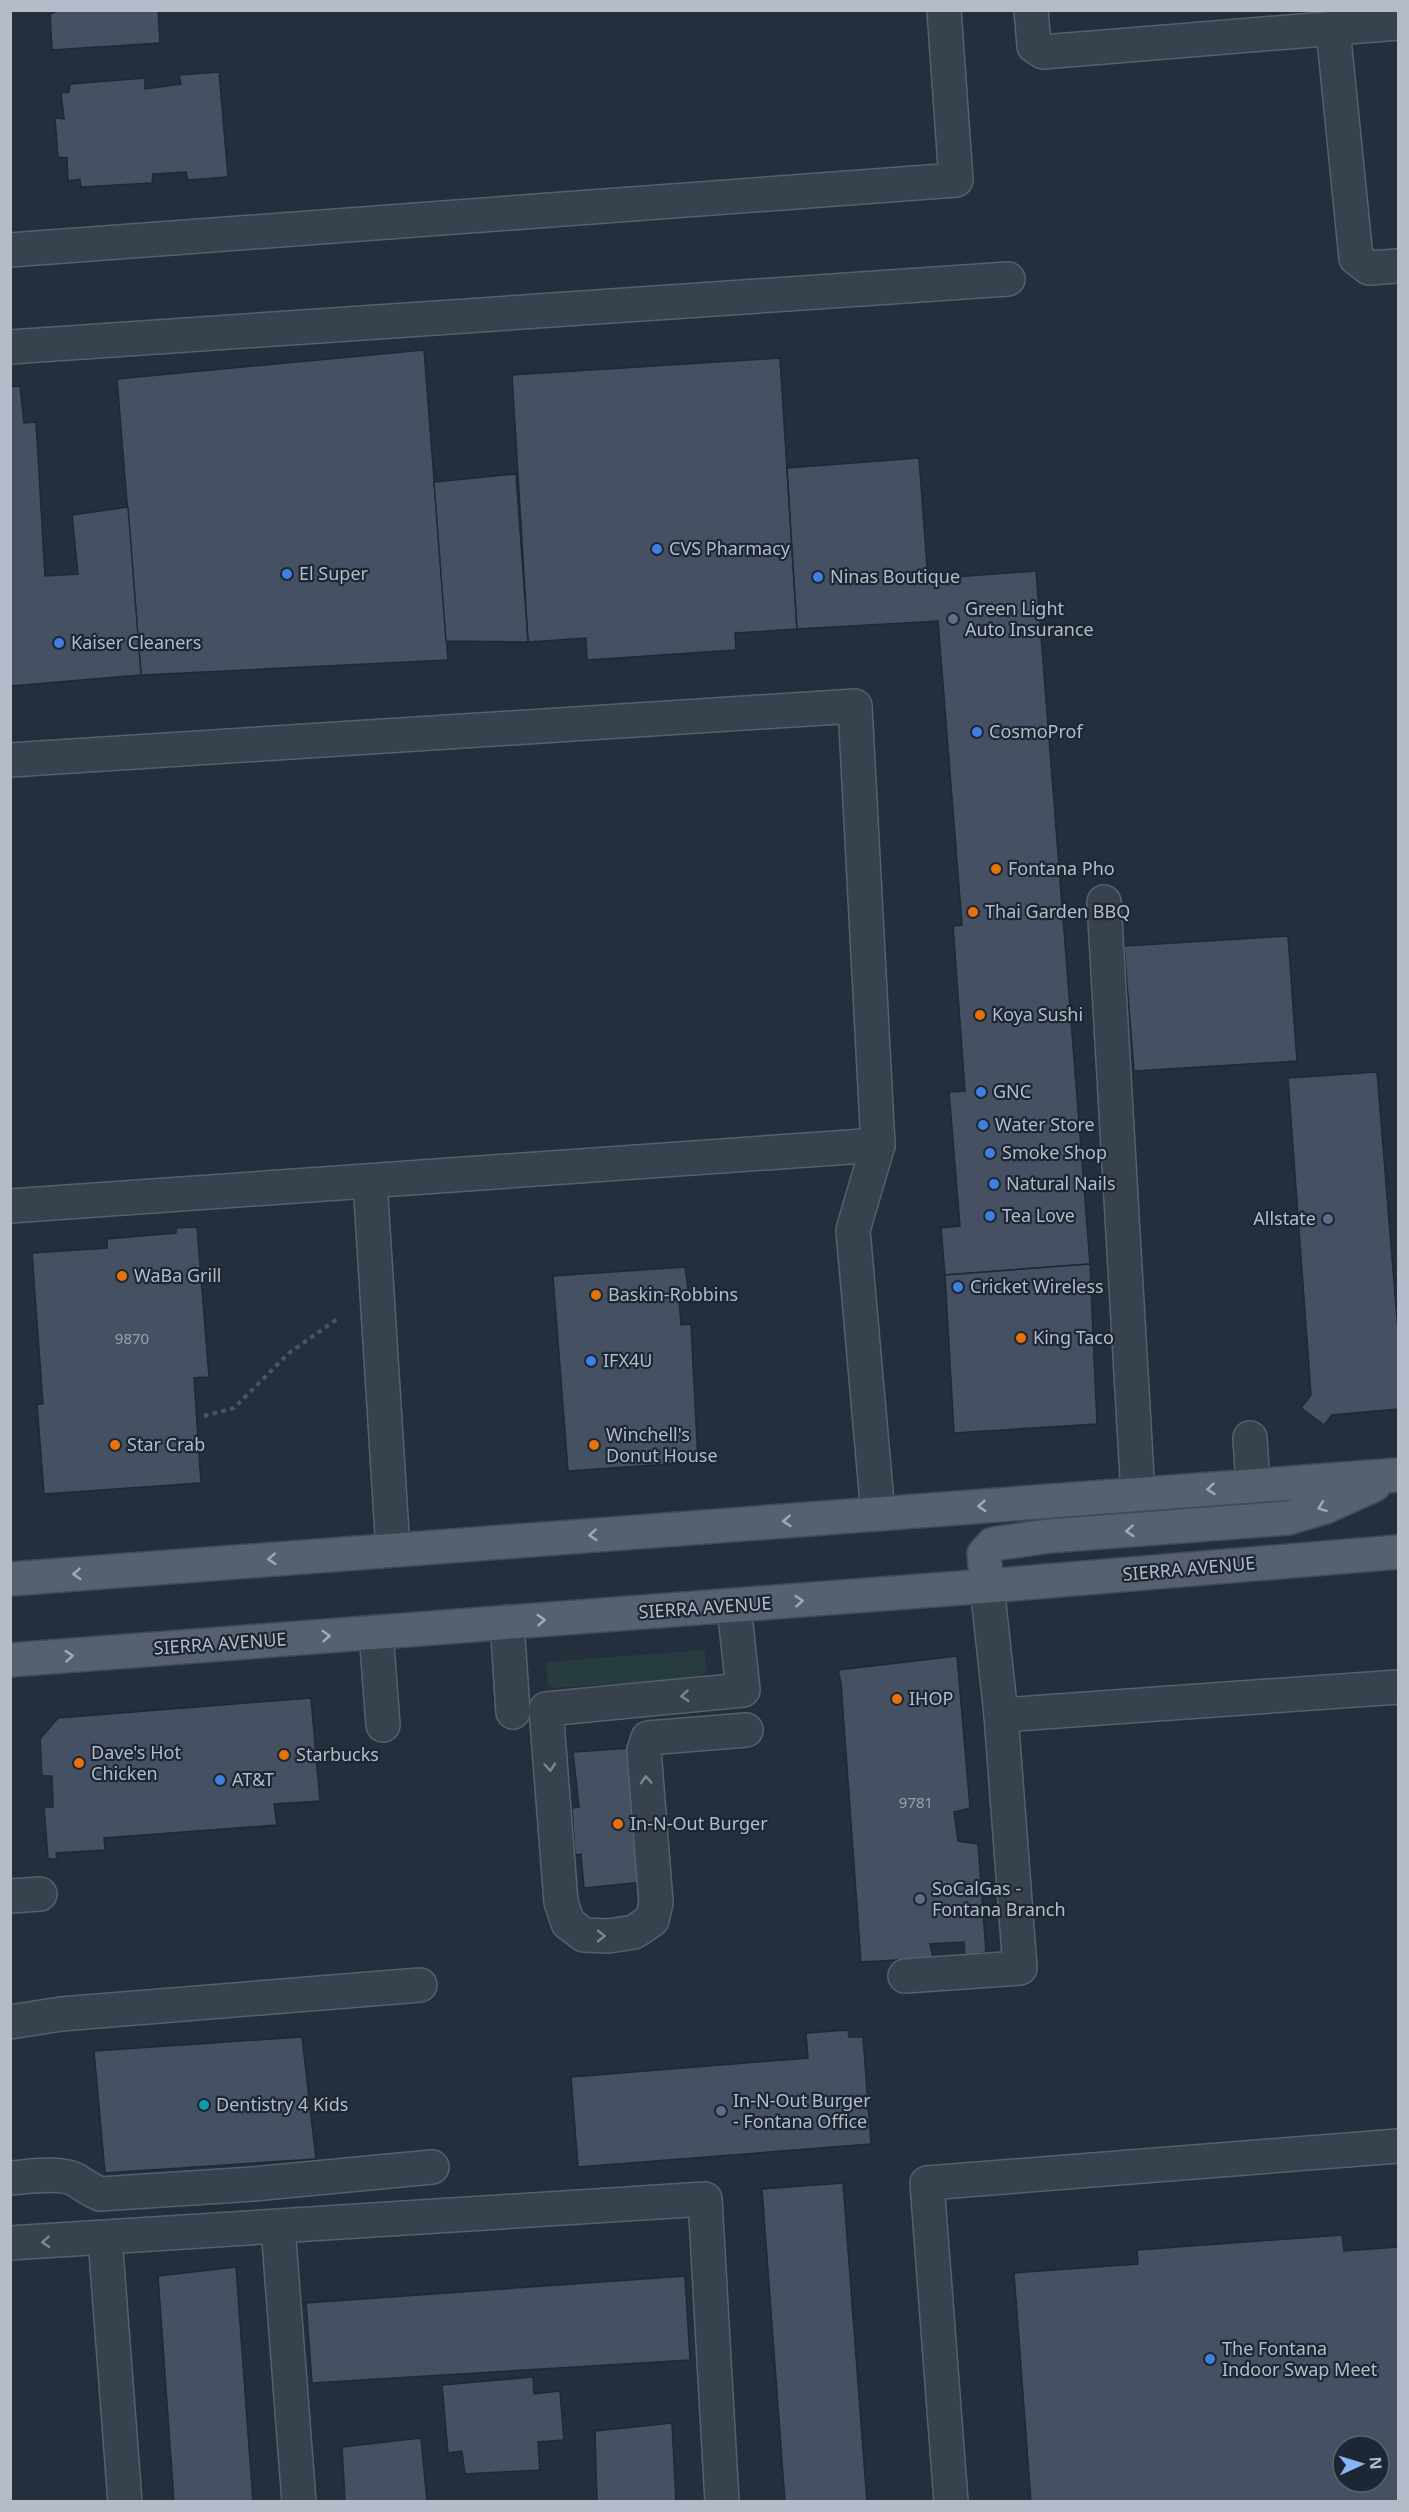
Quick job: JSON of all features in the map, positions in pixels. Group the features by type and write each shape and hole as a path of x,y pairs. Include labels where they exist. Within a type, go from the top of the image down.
{"main road":[{"path":"10,1579 1397,1475"},
{"path":"987,1586 984,1554 993,1544 1048,1536 1288,1518 1325,1507 1397,1475"},
{"name":"SIERRA AVENUE","path":"10,1660 987,1586 1398,1552"}],"lane":[{"path":"10,250 956,180 944,10"},
{"path":"1031,10 1034,46 1043,52 1398,23"},
{"path":"1333,29 1356,258 1369,268 1398,266"},
{"path":"10,347 1008,279"},
{"path":"10,760 855,706 878,1144 853,1230 878,1514"},
{"path":"1104,902 1138,1495"},
{"path":"10,1206 878,1144"},
{"path":"370,1181 393,1550"},
{"path":"1250,1438 1253,1485"},
{"path":"905,1976 1020,1968 1001,1715 987,1586"},
{"path":"734,1605 743,1690 546,1709 561,1902 568,1923 584,1935 608,1936 634,1932 652,1920 656,1903 644,1750 648,1738 746,1730"},
{"path":"507,1622 513,1712"},
{"path":"376,1632 383,1725"},
{"path":"1001,1715 1398,1686"},
{"path":"10,2022 61,2014 420,1985"},
{"path":"951,2502 927,2183 1398,2146"},
{"path":"10,2178 46,2175 75,2179 100,2194 253,2184 432,2167"},
{"path":"10,2243 705,2199 722,2502"},
{"path":"278,2227 299,2502"},
{"path":"93,2239 125,2502"}],"path":[{"path":"204,1416 234,1408 289,1353 340,1317"}],"green space":[{"path":"705,1650 706,1672 697,1678 553,1688 548,1685 546,1662"}],"building":[{"path":"60,10 158,10 160,43 52,50 50,14"},
{"path":"219,72 228,177 188,180 186,172 153,174 152,183 81,187 80,179 68,181 67,158 58,157 55,118 64,119 61,93 69,92 70,84 145,78 145,89 181,84 179,75"},
{"name":"El Super","path":"424,350 448,660 141,675 117,379"},
{"name":"CVS Pharmacy","path":"780,358 797,629 735,633 736,650 587,660 586,638 528,642 512,375"},
{"path":"20,386 24,423 36,422 45,576 78,574 72,515 128,507 141,675 10,686 10,387"},
{"path":"919,458 928,579 1036,571 1090,1264 945,1275 941,1228 960,1226 949,1092 965,1091 953,926 962,925 938,621 797,629 787,468"},
{"path":"516,474 528,642 446,641 434,482"},
{"path":"1288,936 1297,1061 1134,1071 1124,946"},
{"path":"1377,1072 1398,1331 1398,1409 1332,1415 1324,1425 1301,1408 1311,1395 1288,1078"},
{"path":"197,1227 209,1377 194,1378 201,1483 44,1494 37,1404 43,1404 32,1253 107,1248 107,1239 176,1233 176,1228"},
{"name":"King Taco","path":"1090,1264 1097,1424 954,1433 945,1275"},
{"path":"685,1267 689,1295 679,1297 681,1325 691,1324 698,1462 568,1471 553,1276"},
{"path":"957,1656 970,1808 954,1812 958,1841 978,1844 986,1952 965,1956 964,1942 930,1944 933,1958 861,1962 841,1683 838,1670"},
{"path":"311,1698 320,1801 274,1804 277,1825 104,1838 105,1850 56,1853 57,1859 48,1859 44,1807 53,1807 52,1776 42,1776 40,1739 58,1718"},
{"name":"In-N-Out Burger","path":"631,1748 643,1882 584,1888 581,1854 575,1855 572,1808 579,1807 573,1752"},
{"name":"In-N-Out Burger - Fontana Office","path":"848,2030 849,2037 863,2037 871,2144 578,2167 571,2077 808,2058 806,2033"},
{"name":"Dentistry 4 Kids","path":"302,2037 316,2159 105,2173 94,2051"},
{"path":"843,2183 867,2502 785,2502 762,2189"},
{"name":"The Fontana Indoor Swap Meet","path":"1342,2235 1344,2251 1398,2247 1398,2502 1031,2502 1014,2273 1138,2264 1137,2250"},
{"path":"236,2267 253,2502 174,2502 158,2276"},
{"path":"685,2276 690,2360 312,2383 306,2303"},
{"path":"533,2377 534,2394 560,2391 564,2440 538,2442 540,2470 465,2474 462,2451 448,2453 442,2385"},
{"path":"672,2423 676,2502 597,2502 595,2431"},
{"path":"421,2438 427,2502 345,2502 342,2447"}],"place":[{"name":"CVS Pharmacy","path":"657,549"},
{"name":"El Super","path":"287,574"},
{"name":"Ninas Boutique","path":"818,577"},
{"name":"Green Light Auto Insurance","path":"953,619"},
{"name":"Kaiser Cleaners","path":"59,643"},
{"name":"CosmoProf","path":"977,732"},
{"name":"Fontana Pho","path":"996,869"},
{"name":"Thai Garden BBQ","path":"973,912"},
{"name":"Koya Sushi","path":"980,1015"},
{"name":"GNC","path":"981,1092"},
{"name":"Water Store","path":"983,1125"},
{"name":"Smoke Shop","path":"990,1153"},
{"name":"Natural Nails","path":"994,1184"},
{"name":"Tea Love","path":"990,1216"},
{"name":"Allstate","path":"1328,1219"},
{"name":"WaBa Grill","path":"122,1276"},
{"name":"Cricket Wireless","path":"958,1287"},
{"name":"Baskin-Robbins","path":"596,1295"},
{"name":"King Taco","path":"1021,1338"},
{"name":"IFX4U","path":"591,1361"},
{"name":"Star Crab","path":"115,1445"},
{"name":"Winchell's Donut House","path":"594,1445"},
{"name":"IHOP","path":"897,1699"},
{"name":"Starbucks","path":"284,1755"},
{"name":"Dave's Hot Chicken","path":"79,1763"},
{"name":"AT&T","path":"220,1780"},
{"name":"In-N-Out Burger","path":"618,1824"},
{"name":"SoCalGas - Fontana Branch","path":"920,1899"},
{"name":"Dentistry 4 Kids","path":"204,2105"},
{"name":"In-N-Out Burger - Fontana Office","path":"721,2111"},
{"name":"The Fontana Indoor Swap Meet","path":"1210,2359"}]}
